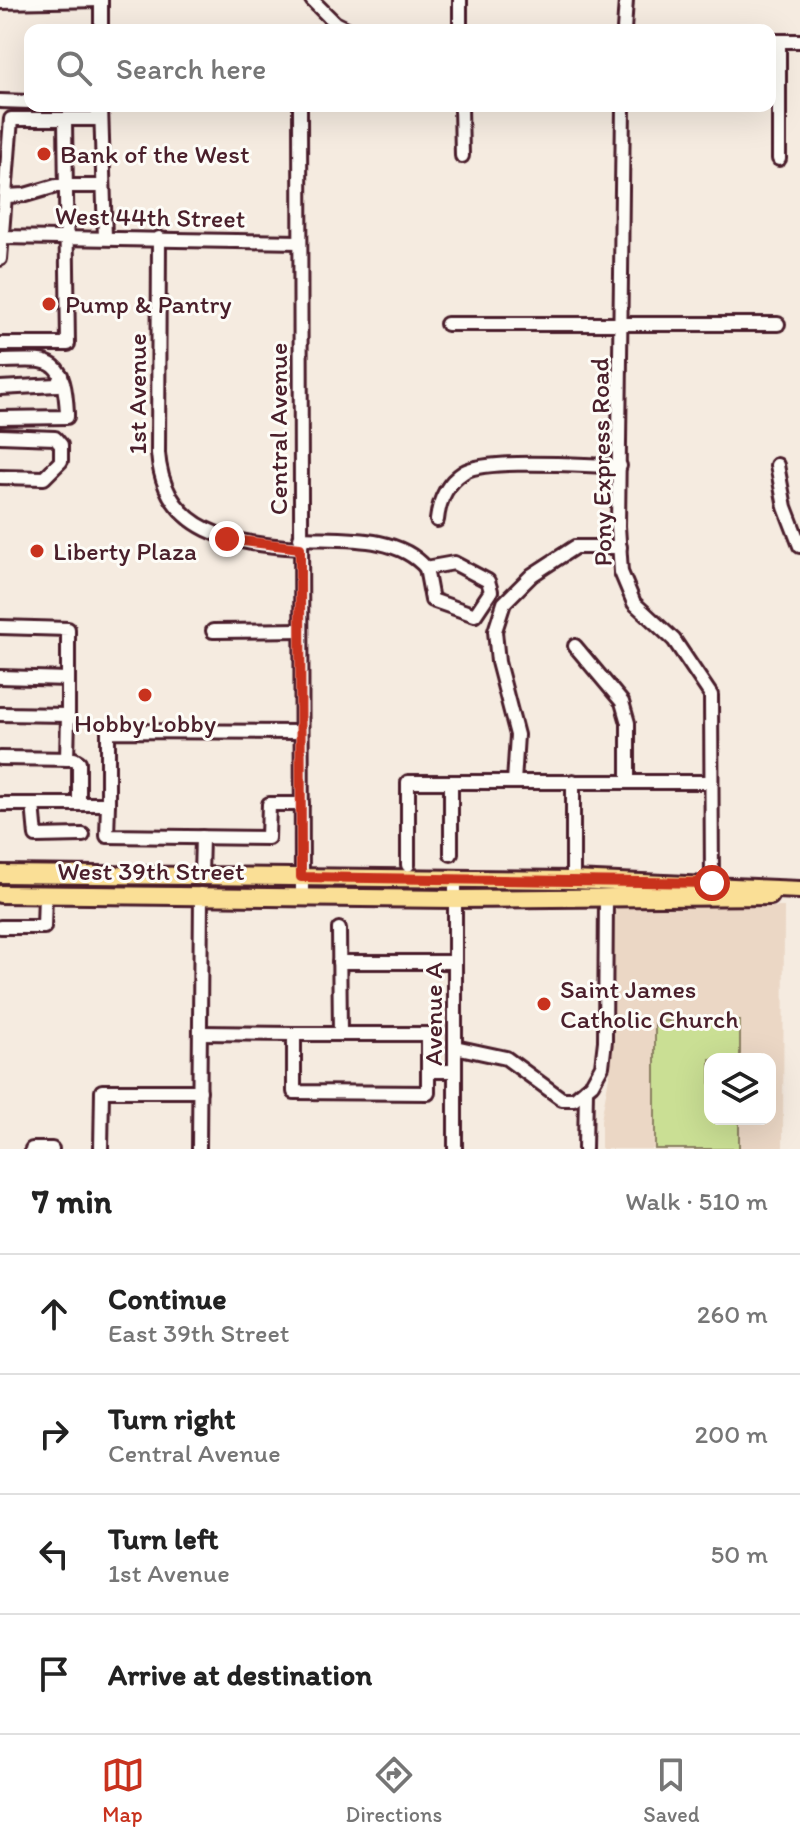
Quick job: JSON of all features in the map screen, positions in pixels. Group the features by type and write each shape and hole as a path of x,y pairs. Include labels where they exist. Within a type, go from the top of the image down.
{"main road":[{"name":"West 39th Street","path":"0,874 712,883 800,892"},
{"name":"West 39th Street","path":"0,894 455,899 800,892"}],"street":[{"path":"0,2 101,0 101,24"},
{"path":"312,0 328,24"},
{"path":"460,0 460,24"},
{"path":"624,24 626,0"},
{"path":"776,41 800,41"},
{"path":"776,88 779,159"},
{"path":"0,101 24,102"},
{"path":"0,259 11,119 65,120 101,112 105,238"},
{"name":"Central Avenue","path":"300,112 302,896"},
{"path":"461,112 462,156"},
{"name":"Pony Express Road","path":"623,112 621,572 634,603 674,640 711,695 712,883"},
{"path":"0,344 68,344 65,120"},
{"path":"6,196 65,186 102,186"},
{"name":"West 44th Street","path":"1,237 299,242"},
{"name":"1st Avenue","path":"159,238 158,453 166,486 185,515 218,536 243,544 389,544 417,557 426,568"},
{"path":"447,324 778,324"},
{"path":"0,361 47,360 61,375 67,417 0,418"},
{"path":"0,388 49,388 57,385 61,375"},
{"path":"0,436 55,438 61,445 61,461 44,478 0,477"},
{"path":"437,520 438,504 449,485 466,470 503,465 620,466"},
{"path":"777,465 785,507 800,546"},
{"path":"514,782 517,735 498,662 495,631 504,603 532,575 575,547 620,547"},
{"path":"454,563 488,581 491,591 475,615 442,606 432,600 426,568 454,563"},
{"path":"0,627 68,629 67,759"},
{"path":"213,631 301,630"},
{"path":"0,635 60,637 68,657"},
{"path":"575,646 622,702 628,723 628,782"},
{"path":"0,677 68,679"},
{"path":"0,714 68,715"},
{"path":"301,732 108,731 107,836 268,838 269,804 302,804"},
{"path":"0,758 79,762 79,804"},
{"path":"573,781 573,880"},
{"path":"408,865 408,782 711,782"},
{"path":"451,782 451,854"},
{"path":"0,804 108,804"},
{"path":"33,804 36,836 83,835"},
{"path":"201,876 202,837"},
{"name":"Avenue A","path":"455,879 455,1149"},
{"path":"0,927 44,927 45,894"},
{"path":"199,1149 201,894"},
{"path":"455,1047 506,1058 562,1099 574,1099 586,1089 602,1066 605,1041 606,898"},
{"path":"339,929 340,1034"},
{"path":"339,962 455,962"},
{"path":"201,1033 428,1034 428,1093 294,1092 294,1034"},
{"path":"428,1071 455,1071"},
{"path":"585,1149 586,1089"},
{"path":"101,1149 102,1091 200,1091"},
{"path":"32,1149 52,1149"}],"shaded area":[{"path":"613,906 784,907 783,1149 601,1149 601,1120 611,1066"}],"green space":[{"path":"655,1021 740,1021 740,1053 704,1053 704,1125 739,1125 739,1149 655,1149"}],"place":[{"name":"Bank of the West","path":"44,154"},
{"name":"Pump & Pantry","path":"49,304"},
{"name":"Liberty Plaza","path":"37,551"},
{"name":"Hobby Lobby","path":"145,695"},
{"name":"Saint James Catholic Church","path":"544,1004"}],"route":[{"path":"227,539 243,544 300,548 301,877 712,883"}]}
